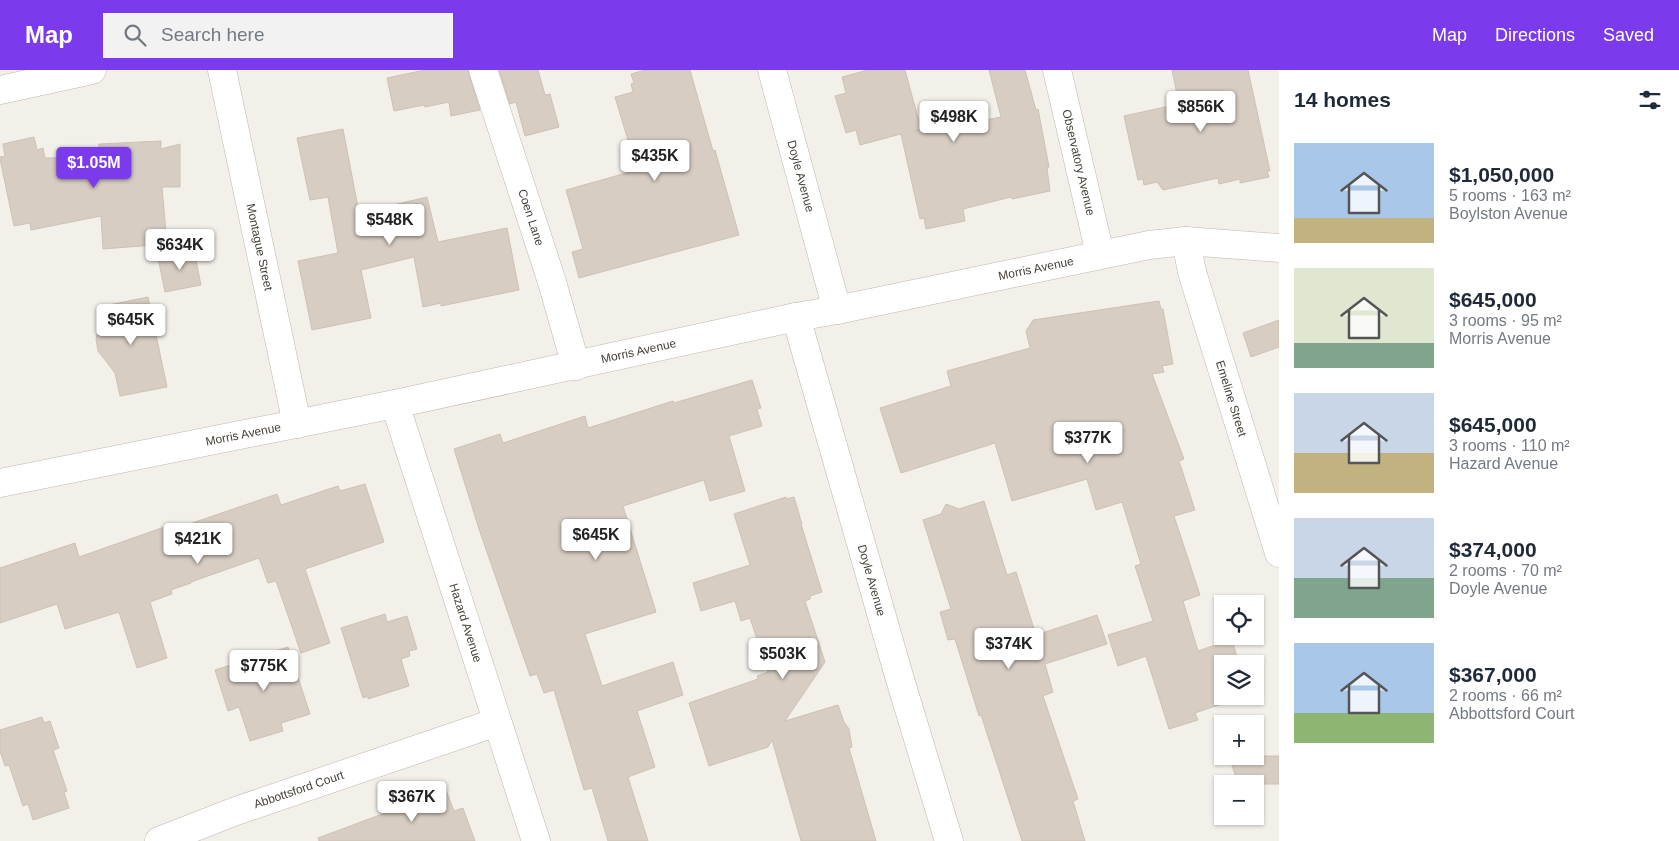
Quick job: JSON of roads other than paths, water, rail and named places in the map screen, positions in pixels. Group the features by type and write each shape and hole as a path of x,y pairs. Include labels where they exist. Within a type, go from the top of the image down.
{"street":[{"path":"0,90 92,70"},
{"name":"Montague Street","path":"222,70 297,424"},
{"name":"Coen Lane","path":"483,70 552,282 576,366"},
{"name":"Doyle Avenue","path":"772,70 837,310"},
{"name":"Observatory Avenue","path":"1056,70 1100,254"},
{"name":"Morris Avenue","path":"0,483 395,404 796,317 1100,254 1149,245 1186,241 1279,248"},
{"name":"Emeline Street","path":"1186,241 1192,272 1279,553"},
{"name":"Doyle Avenue","path":"796,317 899,676 949,841"},
{"name":"Hazard Avenue","path":"395,404 536,841"},
{"name":"Abbottsford Court","path":"159,841 236,811 498,722"}]}
